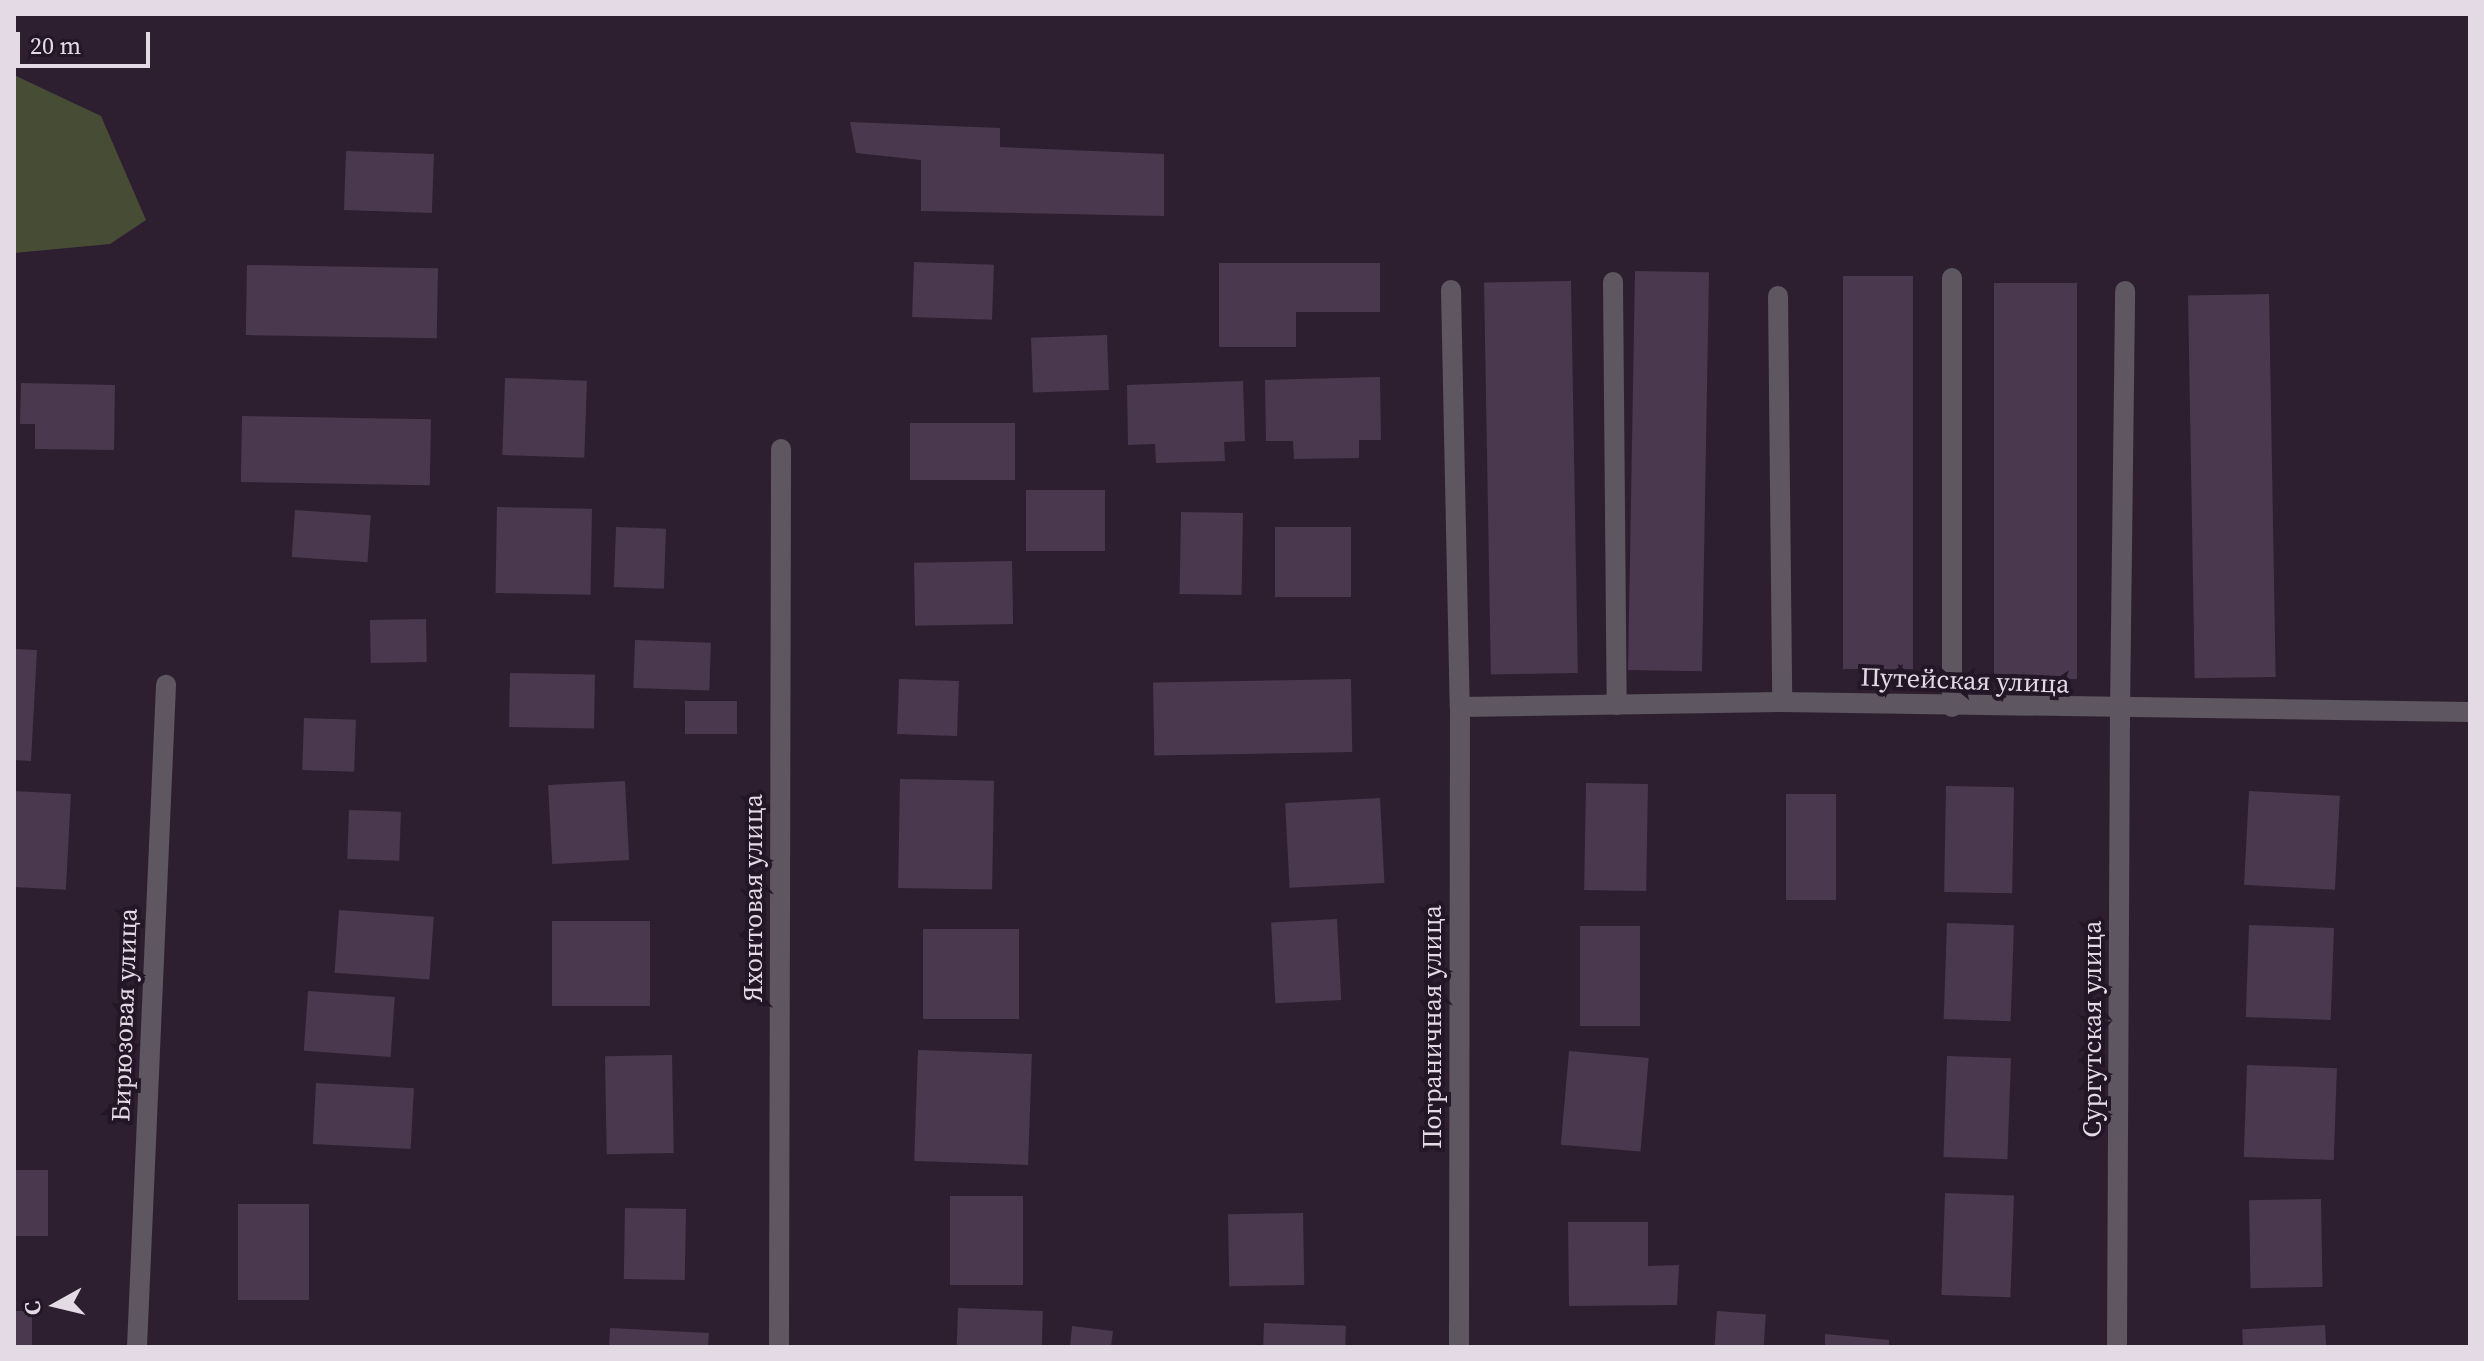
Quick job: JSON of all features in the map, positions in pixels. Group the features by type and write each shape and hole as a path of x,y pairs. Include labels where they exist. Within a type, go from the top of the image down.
{"street":[{"path":"1952,278 1952,707"},
{"path":"1613,282 1617,705"},
{"name":"Пограничная улица","path":"1451,290 1460,707 1459,1347"},
{"name":"Сургутская улица","path":"2117,1347 2125,291"},
{"path":"1778,296 1782,702"},
{"name":"Яхонтовая улица","path":"779,1347 781,449"},
{"name":"Бирюзовая улица","path":"137,1347 166,685"},
{"name":"Путейская улица","path":"1460,707 1782,702 2120,711 2470,712"}],"green space":[{"path":"14,75 101,116 146,220 110,244 14,253"}],"building":[{"path":"850,122 1000,128 1000,147 1164,154 1164,216 921,211 921,160 856,153"},
{"path":"346,151 434,154 432,213 344,210"},
{"path":"914,262 994,265 992,320 912,317"},
{"path":"1219,263 1380,263 1380,312 1296,312 1296,347 1219,347"},
{"path":"247,265 438,268 437,338 246,335"},
{"path":"1635,271 1709,272 1702,671 1628,670"},
{"path":"1843,276 1913,276 1913,669 1843,669"},
{"path":"1571,281 1578,673 1491,674 1484,283"},
{"path":"1994,283 2077,283 2077,679 1994,679"},
{"path":"2269,294 2276,677 2195,678 2188,295"},
{"path":"1107,335 1109,390 1033,393 1031,338"},
{"path":"1380,377 1381,440 1359,440 1359,458 1294,459 1293,441 1266,441 1265,380"},
{"path":"505,378 587,381 584,458 502,455"},
{"path":"1243,381 1245,441 1224,442 1225,461 1156,463 1155,444 1128,445 1127,385"},
{"path":"21,383 115,385 114,450 35,449 35,424 20,424"},
{"path":"242,416 431,419 430,485 241,482"},
{"path":"910,423 1015,423 1015,480 910,480"},
{"path":"1026,490 1105,490 1105,551 1026,551"},
{"path":"497,507 592,509 590,595 495,593"},
{"path":"295,510 371,515 368,562 292,557"},
{"path":"1181,512 1243,513 1242,595 1180,594"},
{"path":"616,527 666,529 664,589 614,587"},
{"path":"1275,527 1351,527 1351,597 1275,597"},
{"path":"1012,561 1013,624 915,626 914,563"},
{"path":"426,619 427,662 371,663 370,620"},
{"path":"635,640 711,643 709,691 633,688"},
{"path":"14,649 37,650 31,761 14,760"},
{"path":"510,673 595,674 594,728 509,727"},
{"path":"899,679 959,681 957,736 897,734"},
{"path":"1351,679 1352,752 1154,755 1153,682"},
{"path":"685,701 737,701 737,734 685,734"},
{"path":"304,718 356,720 354,772 302,770"},
{"path":"900,779 994,781 992,890 898,888"},
{"path":"625,781 629,860 552,864 548,785"},
{"path":"1586,783 1648,784 1646,891 1584,890"},
{"path":"1946,786 2014,787 2012,893 1944,892"},
{"path":"14,791 71,794 66,890 14,887"},
{"path":"2249,791 2340,796 2335,890 2244,885"},
{"path":"1786,794 1836,794 1836,900 1786,900"},
{"path":"1380,798 1384,883 1290,888 1285,803"},
{"path":"349,810 401,812 399,861 347,859"},
{"path":"339,910 434,917 429,979 335,973"},
{"path":"1337,919 1341,1000 1275,1003 1271,922"},
{"path":"552,921 650,921 650,1006 552,1006"},
{"path":"1947,923 2014,925 2011,1021 1944,1019"},
{"path":"2249,925 2334,928 2331,1020 2246,1017"},
{"path":"1580,926 1640,926 1640,1026 1580,1026"},
{"path":"923,929 1019,929 1019,1019 923,1019"},
{"path":"308,991 395,997 391,1057 304,1051"},
{"path":"918,1050 1032,1054 1028,1165 914,1161"},
{"path":"1569,1051 1649,1058 1641,1152 1561,1145"},
{"path":"672,1055 674,1153 607,1154 605,1056"},
{"path":"1947,1056 2011,1058 2007,1159 1943,1157"},
{"path":"2247,1065 2337,1068 2334,1160 2244,1157"},
{"path":"316,1083 414,1088 411,1149 313,1144"},
{"path":"14,1170 48,1170 48,1236 14,1236"},
{"path":"1945,1193 2014,1195 2010,1297 1941,1295"},
{"path":"950,1196 1023,1196 1023,1285 950,1285"},
{"path":"2321,1199 2323,1287 2251,1288 2249,1200"},
{"path":"238,1204 309,1204 309,1300 238,1300"},
{"path":"625,1208 686,1209 685,1280 624,1279"},
{"path":"1303,1213 1304,1285 1229,1286 1228,1214"},
{"path":"1568,1222 1648,1222 1648,1266 1679,1265 1677,1305 1569,1306"},
{"path":"958,1308 1043,1311 1042,1347 957,1347"},
{"path":"14,1311 32,1311 32,1347 14,1347"},
{"path":"1717,1311 1766,1314 1764,1347 1714,1347"},
{"path":"1264,1323 1346,1326 1345,1347 1263,1347"},
{"path":"2325,1325 2326,1347 2243,1347 2242,1329"},
{"path":"1072,1326 1113,1331 1111,1347 1070,1347"},
{"path":"610,1328 709,1333 708,1347 609,1347"},
{"path":"1825,1334 1889,1340 1889,1347 1825,1347"}]}
